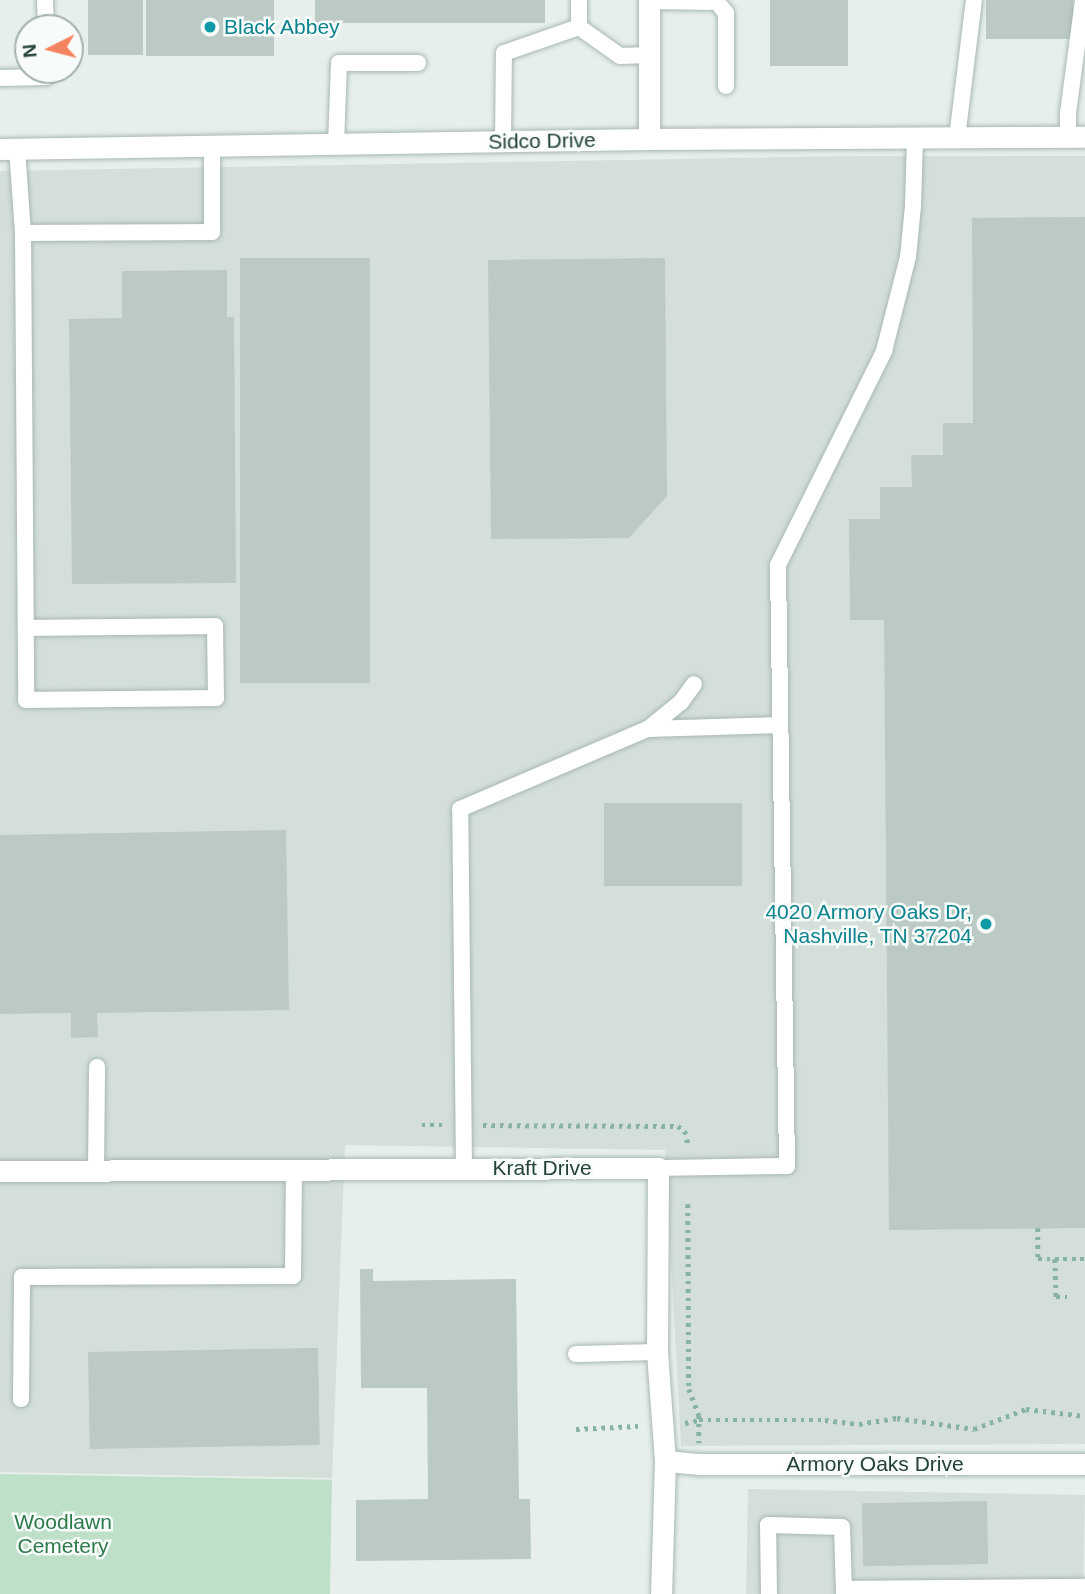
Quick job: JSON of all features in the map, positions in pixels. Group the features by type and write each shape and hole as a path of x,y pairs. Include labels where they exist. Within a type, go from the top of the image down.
{"street":[{"path":"649,1 649,139"},
{"name":"Sidco Drive","path":"8,149 212,148 649,139 1076,137"},
{"path":"658,1168 657,1352 665,1461 661,1594"},
{"name":"Kraft Drive","path":"0,1171 658,1168"},
{"name":"Armory Oaks Drive","path":"665,1461 698,1464 1085,1464"}],"lane":[{"path":"579,0 579,27"},
{"path":"957,138 974,0"},
{"path":"1076,137 1068,113 1083,0"},
{"path":"649,1 717,2 726,13 726,86"},
{"path":"579,27 620,56 649,55"},
{"path":"503,142 504,54 579,27"},
{"path":"336,145 339,63 418,62"},
{"path":"658,1168 788,1166 778,565 884,351 908,257 915,139"},
{"path":"23,233 212,232 212,148"},
{"path":"8,149 23,233 26,700 216,698 215,626 26,628"},
{"path":"464,1168 460,809 648,729 681,702 694,684"},
{"path":"648,729 780,725"},
{"path":"96,1067 96,1170"},
{"path":"21,1399 22,1277 293,1276 294,1169"},
{"path":"576,1354 657,1352"},
{"path":"769,1594 768,1525 842,1527 844,1592 1085,1587"}],"path":[{"path":"422,1125 446,1125"},
{"path":"482,1125 678,1126 685,1131 688,1144"},
{"path":"688,1204 689,1389 699,1420 698,1464"},
{"path":"1038,1228 1038,1259 1085,1259"},
{"path":"1055,1259 1056,1297 1067,1297"},
{"path":"576,1429 662,1425 699,1420 831,1420 859,1424 897,1418 974,1429 1026,1409 1085,1416"}],"shaded area":[{"path":"848,156 1085,156 1085,1444 681,1446 665,1150 345,1145 332,1478 0,1472 0,171"},
{"path":"748,1489 1085,1495 1083,1594 746,1594"}],"green space":[{"name":"Woodlawn Cemetery","path":"0,1474 332,1480 330,1594 0,1594"}],"building":[{"path":"88,0 143,0 143,55 88,55"},
{"name":"Black Abbey","path":"146,0 274,0 274,56 146,56"},
{"path":"315,0 545,0 545,23 315,23"},
{"path":"770,0 848,0 848,66 770,66"},
{"path":"986,0 1073,0 1073,39 986,39"},
{"name":"4020 Armory Oaks Dr, Nashville, TN 37204","path":"1085,217 1085,1228 889,1230 884,620 850,620 849,519 880,519 880,487 912,487 911,455 943,455 943,423 973,423 972,218"},
{"path":"240,258 370,258 370,683 240,683"},
{"path":"665,258 667,496 629,538 491,539 488,260"},
{"path":"227,270 227,317 234,317 236,583 72,584 69,319 122,318 122,271"},
{"path":"604,803 742,803 742,886 604,886"},
{"path":"286,830 289,1010 97,1013 98,1037 71,1038 71,1013 0,1014 0,835"},
{"path":"360,1269 373,1269 373,1281 516,1279 519,1499 530,1499 531,1559 356,1561 356,1500 428,1499 427,1388 361,1388"},
{"path":"318,1348 320,1445 90,1449 88,1352"},
{"path":"987,1501 988,1564 863,1566 862,1503"}],"place":[{"name":"Black Abbey","path":"210,27"},
{"name":"4020 Armory Oaks Dr, Nashville, TN 37204","path":"986,924"}]}
